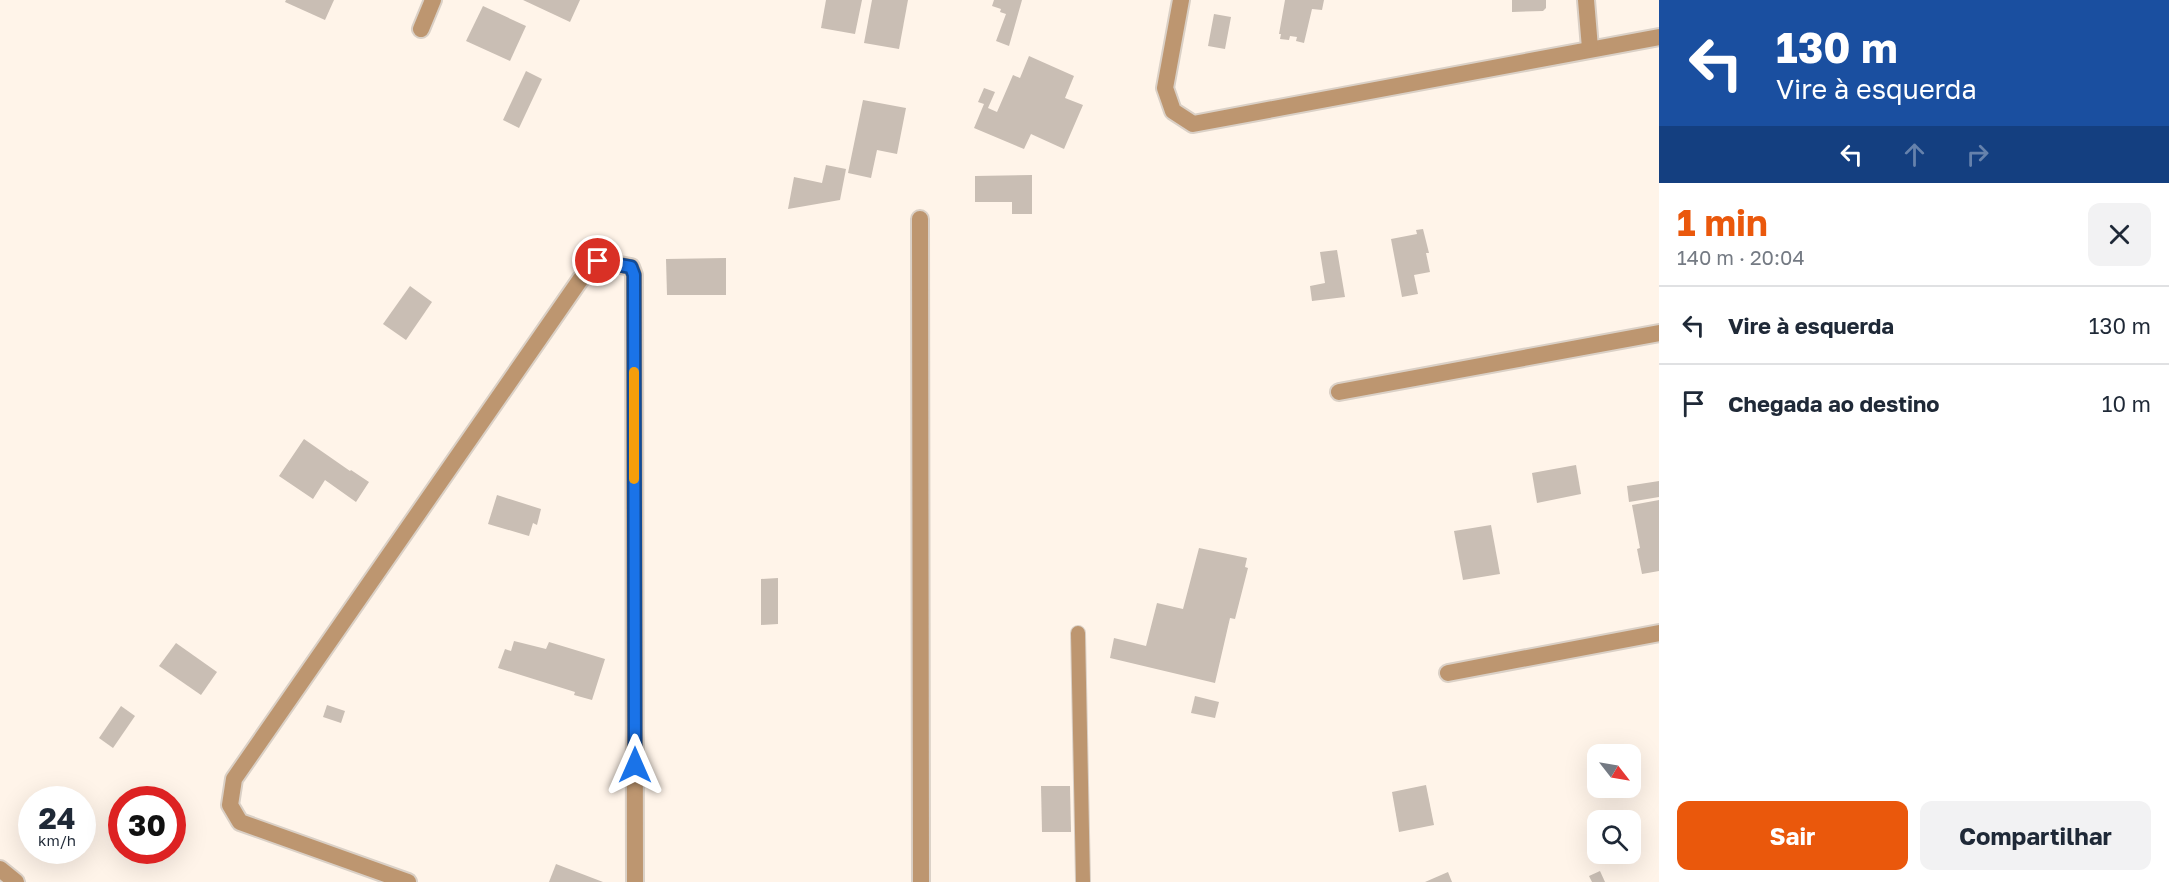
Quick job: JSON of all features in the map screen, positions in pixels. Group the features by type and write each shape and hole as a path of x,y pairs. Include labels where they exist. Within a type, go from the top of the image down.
{"street":[{"path":"421,29 433,0"},
{"path":"1181,0 1166,88 1173,111 1193,124 1590,48 1659,37"},
{"path":"1586,0 1590,48"},
{"path":"920,219 921,882"},
{"path":"408,882 240,822 230,805 234,779 580,280 598,261 631,267 634,275 635,882"},
{"path":"1339,392 1659,333"},
{"path":"1448,673 1659,633"},
{"path":"0,869 16,882"}],"lane":[{"path":"1078,633 1083,882"}],"building":[{"path":"286,0 334,0 325,20 285,2"},
{"path":"523,0 580,0 570,22"},
{"path":"826,0 862,0 855,34 821,28"},
{"path":"872,0 908,0 899,49 864,43"},
{"path":"994,0 1022,0 1009,46 996,41 1006,14 1000,12 1001,9 992,6"},
{"path":"1285,0 1324,0 1322,10 1312,9 1304,43 1296,41 1297,37 1290,36 1289,40 1280,39"},
{"path":"1512,0 1546,0 1546,8 1543,11 1512,12"},
{"path":"483,6 526,26 510,61 466,41"},
{"path":"1214,14 1231,17 1225,49 1208,46"},
{"path":"1029,56 1074,76 1065,98 1083,105 1064,149 1031,134 1024,149 974,128 984,104 978,102 984,88 995,92 988,108 997,112 1013,75 1020,78"},
{"path":"526,71 542,79 519,128 503,120"},
{"path":"863,100 906,108 897,154 877,150 871,178 848,173"},
{"path":"826,165 846,169 840,200 788,209 794,177 822,183"},
{"path":"1032,175 1032,214 1012,214 1012,202 975,202 975,176"},
{"path":"1423,229 1429,253 1426,253 1430,272 1414,275 1418,294 1402,297 1391,239 1417,234 1416,230"},
{"path":"1337,250 1345,297 1312,301 1310,286 1325,283 1320,252"},
{"path":"726,258 726,295 667,295 666,259"},
{"path":"410,286 432,302 406,340 383,324"},
{"path":"304,439 369,482 356,502 325,480 313,499 279,476"},
{"path":"1576,465 1581,494 1537,503 1532,473"},
{"path":"1659,481 1659,497 1629,502 1627,486"},
{"path":"497,495 541,509 537,525 533,523 529,536 488,524"},
{"path":"1659,500 1659,571 1642,574 1632,505"},
{"path":"1491,525 1500,574 1463,580 1454,531"},
{"path":"1199,548 1247,558 1245,567 1248,568 1235,619 1230,618 1215,683 1110,658 1114,638 1146,646 1157,603 1183,609"},
{"path":"778,578 778,624 761,625 761,579"},
{"path":"514,641 546,649 549,642 605,659 592,700 574,695 575,692 498,668 505,649 511,651"},
{"path":"176,643 217,672 201,695 159,666"},
{"path":"1195,696 1219,702 1215,718 1191,713"},
{"path":"327,705 345,711 341,723 323,717"},
{"path":"121,706 135,716 113,748 99,738"},
{"path":"1426,785 1434,825 1399,832 1392,792"},
{"path":"1041,786 1070,786 1071,832 1042,832"},
{"path":"556,864 603,882 549,882"},
{"path":"1600,871 1605,882 1592,882 1589,876"},
{"path":"1448,872 1452,882 1425,882"}],"slow traffic":[{"path":"634,372 634,479"}],"route":[{"path":"598,261 631,267 634,275 635,765"}]}
